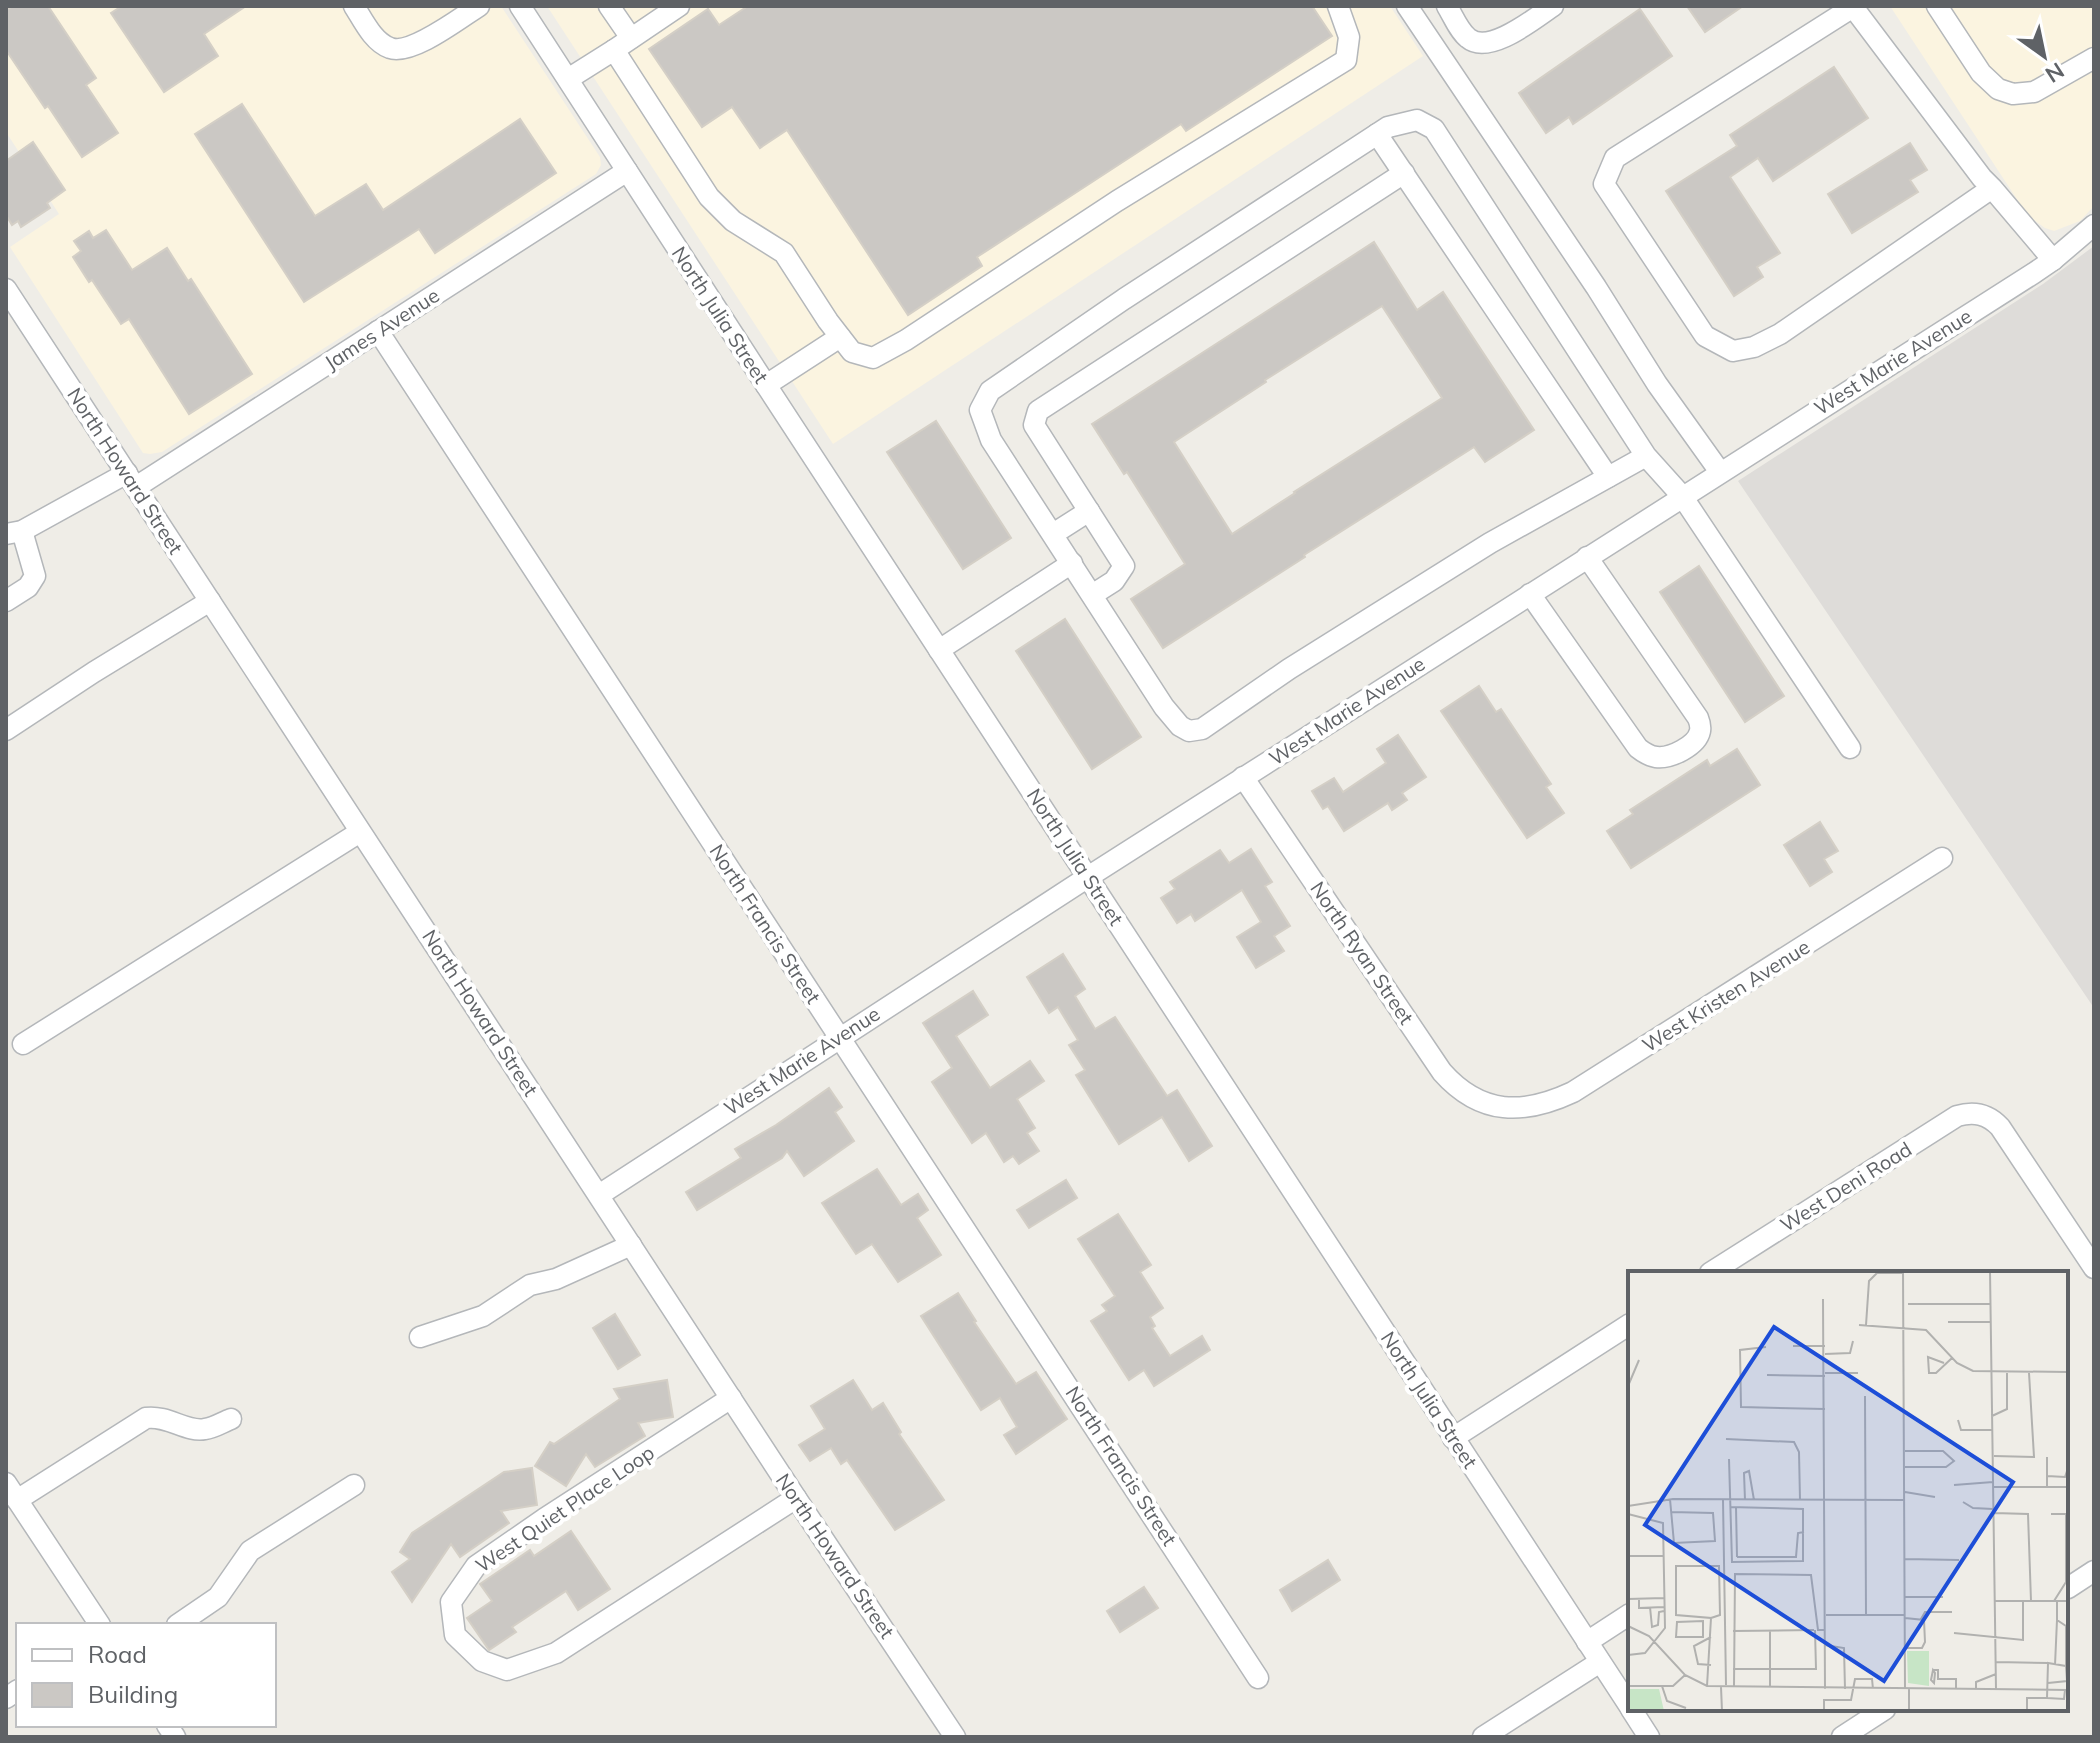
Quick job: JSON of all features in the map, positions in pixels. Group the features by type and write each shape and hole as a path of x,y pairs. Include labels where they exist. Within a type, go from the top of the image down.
{"street":[{"path":"354,6 369,30 392,49 416,45 479,6"},
{"name":"North Julia Street","path":"520,6 1628,1705"},
{"path":"609,6 631,38"},
{"path":"568,79 679,6"},
{"path":"614,50 709,197 733,221 784,253 852,352 873,358 906,340 1117,201 1346,60 1349,37 1338,6"},
{"path":"1407,6 1596,287 1657,384 1720,472"},
{"path":"1447,6 1468,38 1478,43 1492,42 1510,34 1553,6"},
{"path":"1937,6 1981,73 1998,89 2013,94 2034,92 2094,58"},
{"path":"1992,188 1780,334 1754,347 1733,351 1705,336 1604,184 1615,158 1853,7 1982,178 1992,188 2053,260"},
{"path":"1646,456 1490,543 1289,669 1202,729 1189,731 1180,726 1164,707 991,440 980,410 990,391 1124,299 1388,127 1417,120 1434,129 1646,456 1682,496 1850,748"},
{"path":"1377,134 1608,477"},
{"name":"James Avenue","path":"14,532 132,480 378,331 627,171"},
{"path":"1092,595 1114,581 1124,566 1034,425 1038,411 1404,173"},
{"name":"West Marie Avenue","path":"599,1195 1243,777 2053,260 2094,225"},
{"name":"North Howard Street","path":"6,289 955,1737"},
{"name":"North Francis Street","path":"378,331 1258,1678"},
{"path":"766,385 840,337"},
{"path":"1053,534 1089,511"},
{"path":"6,601 28,587 35,576 14,532"},
{"path":"1530,594 1638,748 1656,757 1674,755 1694,742 1700,734 1698,718 1587,557"},
{"path":"939,650 1072,563"},
{"path":"6,730 210,601"},
{"name":"North Ryan Street","path":"1243,777 1442,1072 1466,1094 1500,1107"},
{"path":"23,1044 360,832"},
{"name":"West Kristen Avenue","path":"1500,1107 1537,1106 1573,1092 1942,858"},
{"name":"West Deni Road","path":"1713,1271 1966,1113 1985,1116 2000,1127 2094,1268"},
{"path":"420,1337 483,1316 530,1285 556,1279 631,1245"},
{"path":"1453,1438 1628,1325"},
{"name":"West Quiet Place Loop","path":"731,1398 476,1566 451,1602 455,1635 482,1661 507,1670 556,1653 796,1498"},
{"path":"99,1623 12,1492 146,1418 163,1418 204,1430 231,1419"},
{"path":"180,1623 218,1597 250,1551 354,1485"},
{"path":"2068,1588 2094,1571"},
{"path":"1587,1642 1628,1615"},
{"path":"1483,1737 1600,1662"},
{"name":"North Julia Street","path":"1632,1711 1649,1737"},
{"path":"1842,1737 1882,1711"}],"shaded area":[{"path":"6,6 501,6 600,157 601,165 596,174 162,452 143,453 10,247 59,214 6,132"},
{"path":"547,6 1390,6 1423,56 833,444"},
{"path":"1890,6 2094,6 2094,206 2080,221 2054,231 2028,216"},
{"path":"2094,246 2094,1008 1738,481 2043,284"}],"building":[{"path":"13,6 48,6 96,78 86,85 118,133 82,157 6,50 6,10"},
{"path":"122,6 246,6 204,34 218,56 164,92 111,13"},
{"path":"748,6 1312,6 1332,36 1186,131 1181,124 977,257 982,266 908,315 787,130 760,148 732,107 702,127 649,49 708,9 719,25"},
{"path":"1687,6 1743,6 1705,32"},
{"path":"1640,9 1672,56 1573,124 1569,117 1546,133 1519,93"},
{"path":"1834,67 1868,118 1773,181 1758,158 1730,177 1780,253 1757,267 1763,277 1734,296 1666,191 1737,146 1730,135"},
{"path":"242,104 315,216 366,184 383,210 520,119 556,173 435,253 419,229 304,302 195,134"},
{"path":"33,142 65,190 47,203 50,208 21,227 18,221 12,225 6,215 6,161"},
{"path":"1910,143 1927,170 1910,180 1918,192 1852,233 1828,194"},
{"path":"106,230 132,270 167,248 188,281 191,279 252,374 189,414 129,319 121,324 73,257 81,251 74,241 89,231 93,238"},
{"path":"1374,242 1417,310 1443,292 1534,430 1485,462 1474,447 1163,648 1131,599 1185,564 1127,472 1124,474 1092,424","holes":["1382,306 1442,398 1232,534 1174,442"]},
{"path":"936,421 1011,538 963,569 887,452"},
{"path":"1699,566 1784,696 1745,722 1660,592"},
{"path":"1065,619 1141,737 1092,769 1016,651"},
{"path":"1479,686 1496,712 1501,709 1551,784 1546,787 1564,813 1527,838 1441,711"},
{"path":"1398,735 1426,777 1402,793 1407,800 1392,810 1388,803 1344,831 1328,806 1323,809 1312,791 1334,778 1343,792 1386,763 1377,749"},
{"path":"1737,749 1760,785 1631,868 1607,831 1633,814 1630,810 1707,760 1710,766"},
{"path":"1820,822 1838,851 1824,859 1832,872 1810,886 1784,845"},
{"path":"1251,849 1272,882 1265,886 1290,926 1274,936 1284,951 1256,968 1237,937 1261,922 1242,890 1195,921 1191,914 1177,923 1161,898 1175,889 1170,882 1220,850 1229,863"},
{"path":"1063,954 1085,989 1075,996 1095,1029 1115,1017 1167,1096 1177,1090 1212,1146 1189,1161 1162,1117 1119,1144 1076,1075 1085,1070 1069,1045 1078,1040 1058,1007 1049,1013 1027,977"},
{"path":"973,991 988,1015 956,1036 990,1088 1030,1061 1044,1081 1017,1099 1035,1128 1027,1133 1039,1151 1019,1164 1013,1156 1004,1162 986,1133 972,1143 932,1082 952,1068 923,1023"},
{"path":"829,1088 842,1107 835,1112 854,1141 804,1176 787,1151 782,1158 697,1210 686,1192 741,1158 735,1149"},
{"path":"877,1169 901,1205 918,1194 928,1210 917,1218 941,1255 898,1282 872,1244 856,1254 822,1203"},
{"path":"1066,1180 1077,1198 1029,1228 1017,1210"},
{"path":"1118,1214 1151,1265 1140,1272 1163,1308 1150,1317 1155,1326 1152,1328 1170,1356 1202,1336 1210,1350 1154,1386 1144,1370 1129,1380 1091,1321 1107,1311 1102,1305 1115,1296 1078,1239"},
{"path":"958,1293 1016,1384 1036,1372 1067,1419 1016,1454 1004,1435 1017,1427 1000,1398 981,1410 921,1316"},
{"path":"615,1314 640,1355 618,1369 593,1328"},
{"path":"667,1380 673,1417 638,1423 645,1436 595,1467 586,1454 566,1486 535,1466 550,1442 554,1444 620,1399 614,1389"},
{"path":"853,1380 872,1410 883,1403 901,1432 899,1434 944,1500 895,1530 847,1460 841,1464 831,1448 810,1461 799,1445 825,1429 811,1406"},
{"path":"532,1468 537,1505 501,1511 509,1523 460,1557 451,1544 412,1602 392,1572 410,1559 400,1552 412,1533 504,1472"},
{"path":"571,1531 610,1589 578,1610 566,1591 512,1627 516,1632 489,1650 467,1618 492,1601 480,1584 530,1550 534,1556"},
{"path":"1328,1560 1340,1580 1292,1611 1280,1590"},
{"path":"1144,1587 1158,1608 1120,1632 1107,1611"}]}
